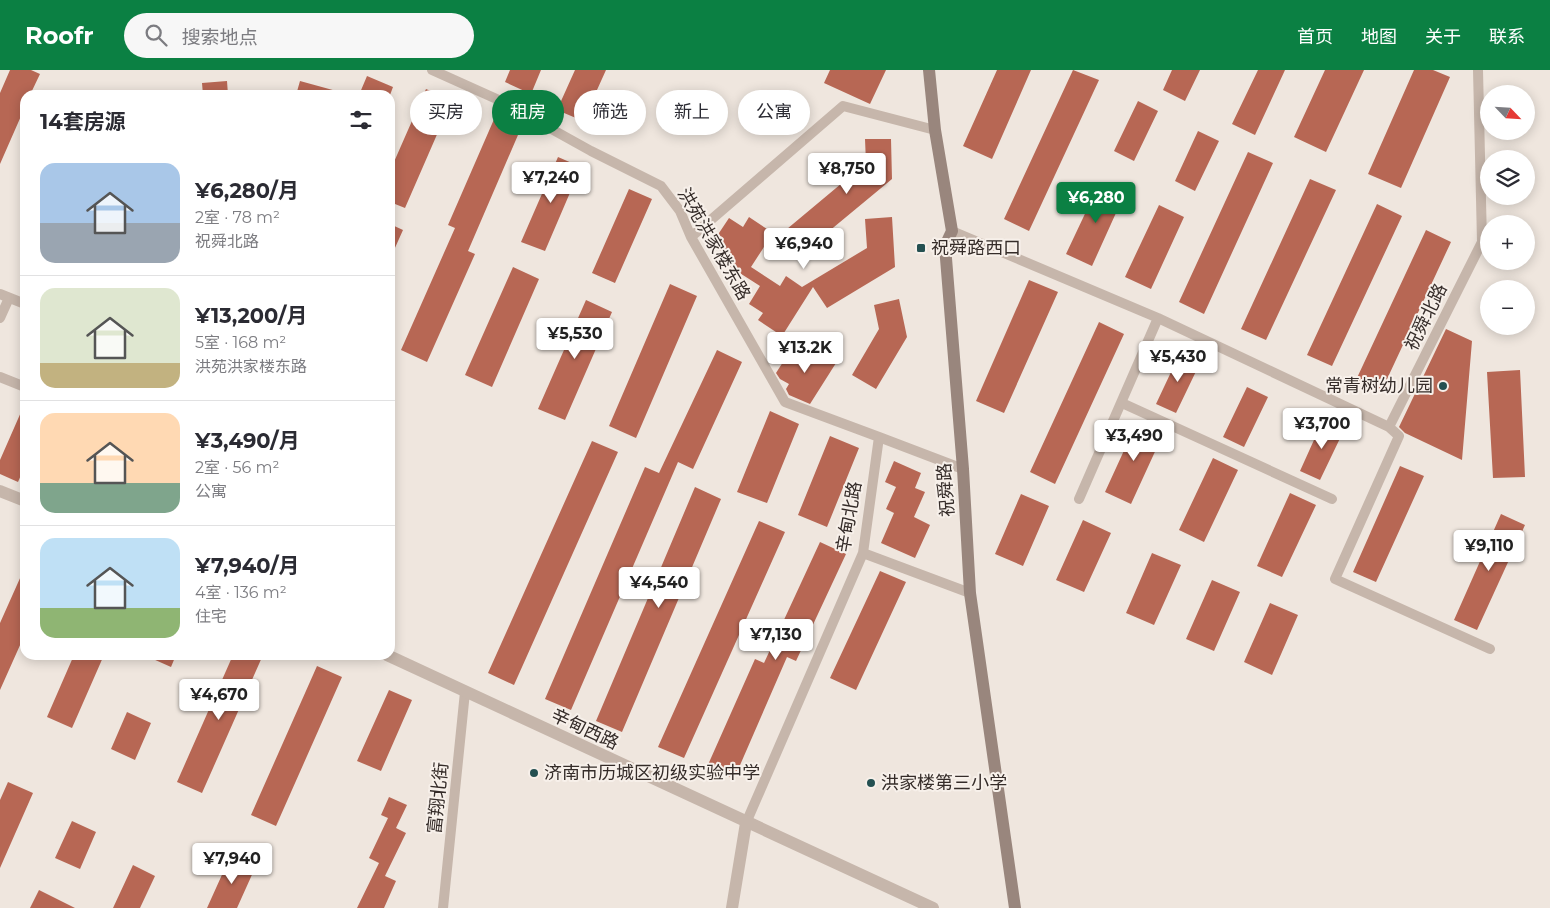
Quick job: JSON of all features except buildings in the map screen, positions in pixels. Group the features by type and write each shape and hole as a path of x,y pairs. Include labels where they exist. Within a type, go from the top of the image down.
{"main road":[{"name":"祝舜路","path":"929,70 935,130 952,231 945,246 963,469 970,593 1015,908"}],"street":[{"name":"洪苑洪家楼东路","path":"432,70 501,101 591,151 661,186 680,211 691,237 786,402 879,437"},
{"name":"祝舜北路","path":"1389,428 1482,242 1478,70"},
{"path":"691,237 843,106 935,130"},
{"path":"952,231 1158,318 1389,428 1399,436 1335,579 1490,649"},
{"path":"0,318 4,296 20,302"},
{"path":"1079,499 1158,318"},
{"path":"0,377 20,385"},
{"path":"1122,403 1332,499"},
{"path":"879,437 963,469"},
{"name":"辛甸北路","path":"732,908 746,823 863,553 879,437"},
{"path":"0,491 20,499"},
{"path":"863,553 970,593"},
{"name":"辛甸西路","path":"395,659 933,908"},
{"name":"富翔北街","path":"443,908 465,692"}],"place":[{"name":"祝舜路西口","path":"921,248"},
{"name":"常青树幼儿园","path":"1443,386"},
{"name":"济南市历城区初级实验中学","path":"534,773"},
{"name":"洪家楼第三小学","path":"871,783"}]}
